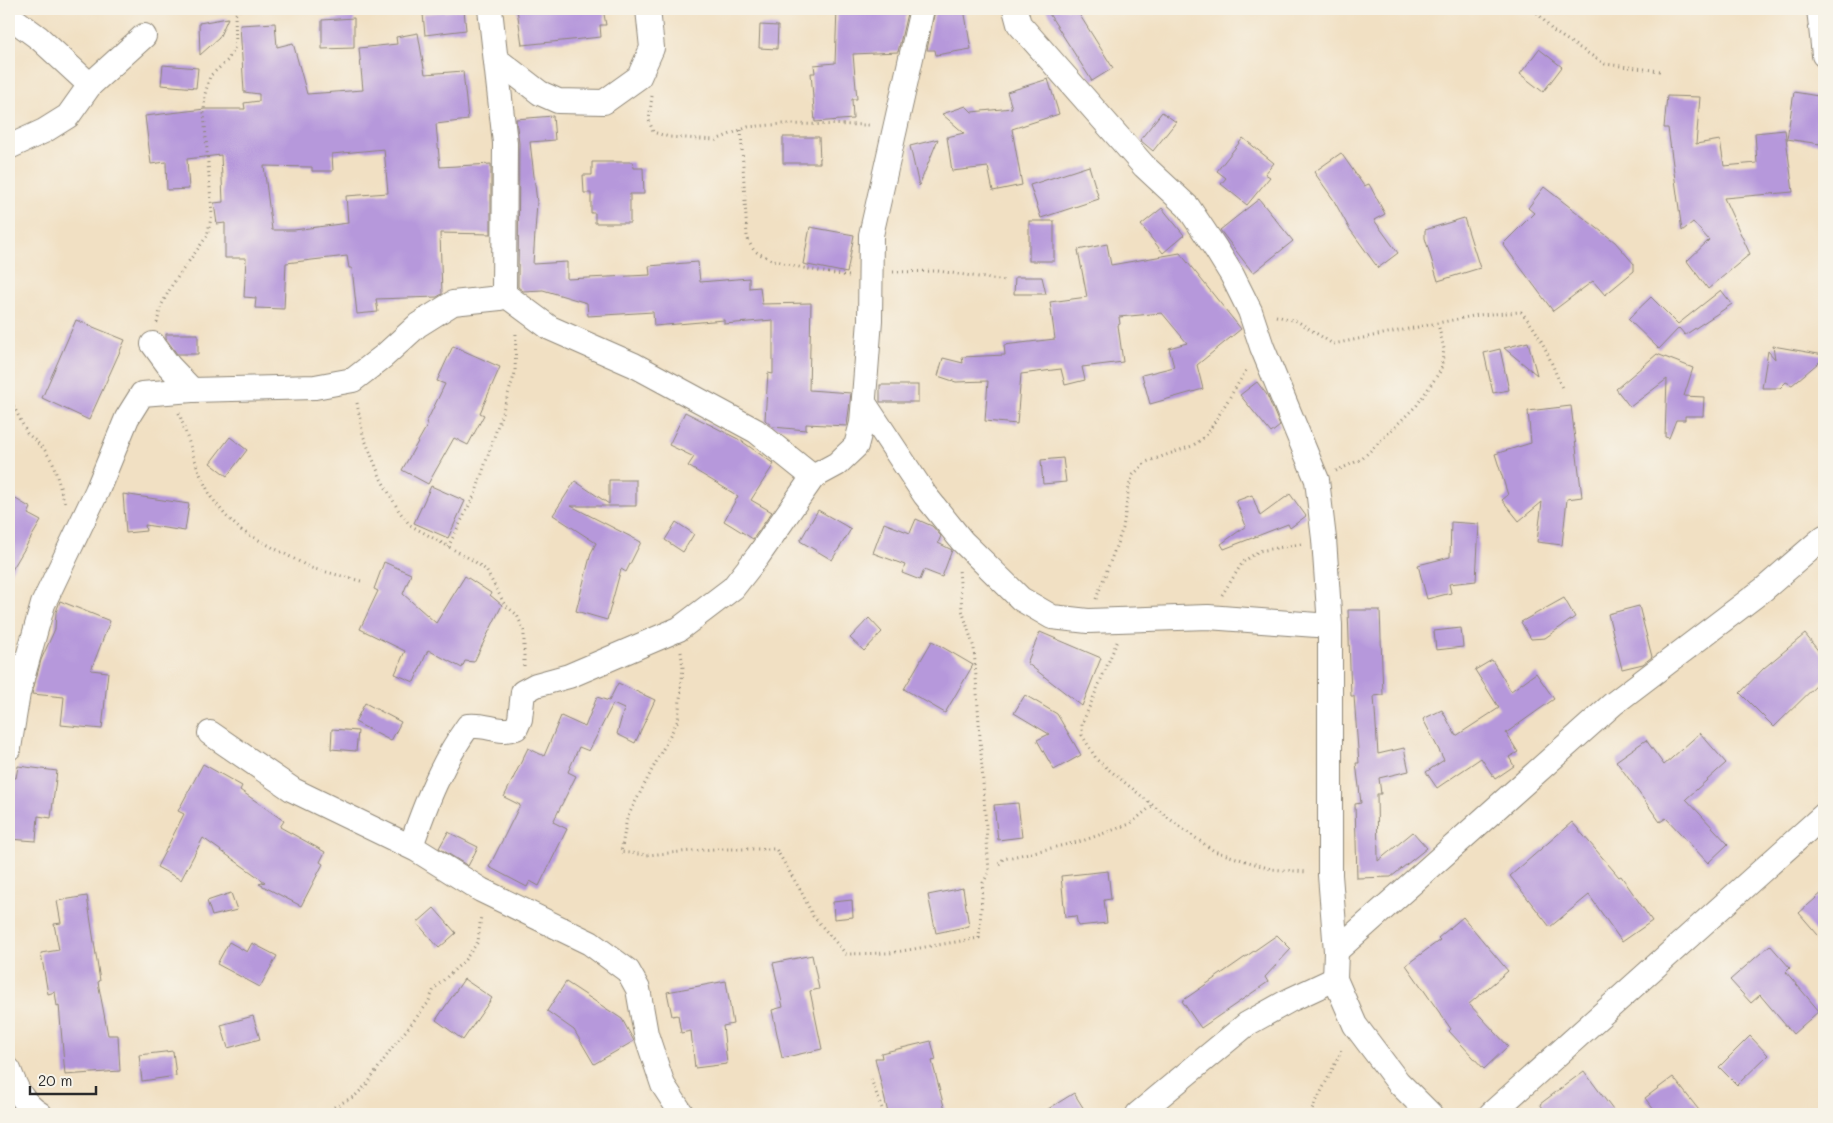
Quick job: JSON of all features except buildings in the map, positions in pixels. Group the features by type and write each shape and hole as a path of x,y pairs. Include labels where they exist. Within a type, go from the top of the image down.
{"street":[{"path":"490,9 505,143 508,297"},
{"path":"496,60 540,93 558,101 604,102 639,77 652,48 648,9"},
{"path":"411,846 430,792 450,751 468,726 483,724 506,732 516,728 520,720 523,692 536,685 569,676 679,629 733,588 758,556 813,477 836,464 856,446 864,403 870,320 871,235 922,9"},
{"path":"1001,9 1017,16 1144,166 1188,207 1232,275 1250,311 1262,347 1317,480 1324,539 1330,626 1330,875 1336,951 1335,979 1355,1025 1398,1082 1430,1114"},
{"path":"1819,9 1824,55"},
{"path":"9,16 39,38 90,85"},
{"path":"9,147 44,131 68,116 90,85 144,36"},
{"path":"9,748 18,693 43,604 97,490 127,418 142,394 183,390 315,387 353,380 384,356 418,325 452,303 508,297 550,328 634,365 756,431 813,477"},
{"path":"153,344 183,390"},
{"path":"864,403 926,495 962,541 1021,599 1052,617 1088,621 1208,617 1330,626"},
{"path":"1336,951 1607,709 1764,589 1824,537"},
{"path":"210,732 293,790 411,846 481,890 590,943 628,971 638,990 646,1034 663,1085 682,1114"},
{"path":"1491,1114 1824,815"},
{"path":"1138,1114 1247,1024 1290,1000 1335,979"},
{"path":"9,1070 17,1090 28,1107 40,1114"}],"path":[{"path":"153,344 161,306 172,285 207,236 212,214 204,113 205,94 210,76 228,60 236,46 235,15 240,9"},
{"path":"1534,9 1553,31 1605,64 1660,71"},
{"path":"653,91 649,120 653,132 669,136 716,140 741,130 783,124 897,126"},
{"path":"741,130 746,236 754,250 774,259 824,273 852,276 870,272 938,271 1006,281"},
{"path":"448,547 476,492 514,373 516,337 508,297"},
{"path":"1250,311 1297,321 1333,344 1478,315 1520,312 1530,322 1548,354 1562,388"},
{"path":"1317,480 1362,459 1417,405 1441,370 1444,349 1438,324"},
{"path":"1088,621 1123,528 1129,486 1133,475 1146,462 1192,446 1206,436 1262,347"},
{"path":"353,380 363,435 381,479 399,511 410,525 486,570 505,605 517,615 524,631 523,692"},
{"path":"183,390 181,425 211,497 226,516 242,531 311,568 361,581"},
{"path":"9,398 27,433 44,449 53,463 75,536"},
{"path":"1208,617 1243,562 1259,552 1324,539"},
{"path":"679,629 683,668 678,720 627,818 621,852 647,855 714,849 776,849 813,916 846,954 890,954 979,938 983,883 989,872 974,648 962,610 958,578 962,541"},
{"path":"1126,620 1085,712 1082,735 1097,760 1176,824 1214,851 1271,869 1330,875"},
{"path":"1000,864 1003,859 1082,841 1130,824 1153,805"},
{"path":"327,1114 332,1108 355,1096 368,1083 392,1048 428,1003 434,989 469,955 478,942 481,922 481,890"},
{"path":"1310,1114 1355,1025"},
{"path":"871,1079 884,1114"}]}
